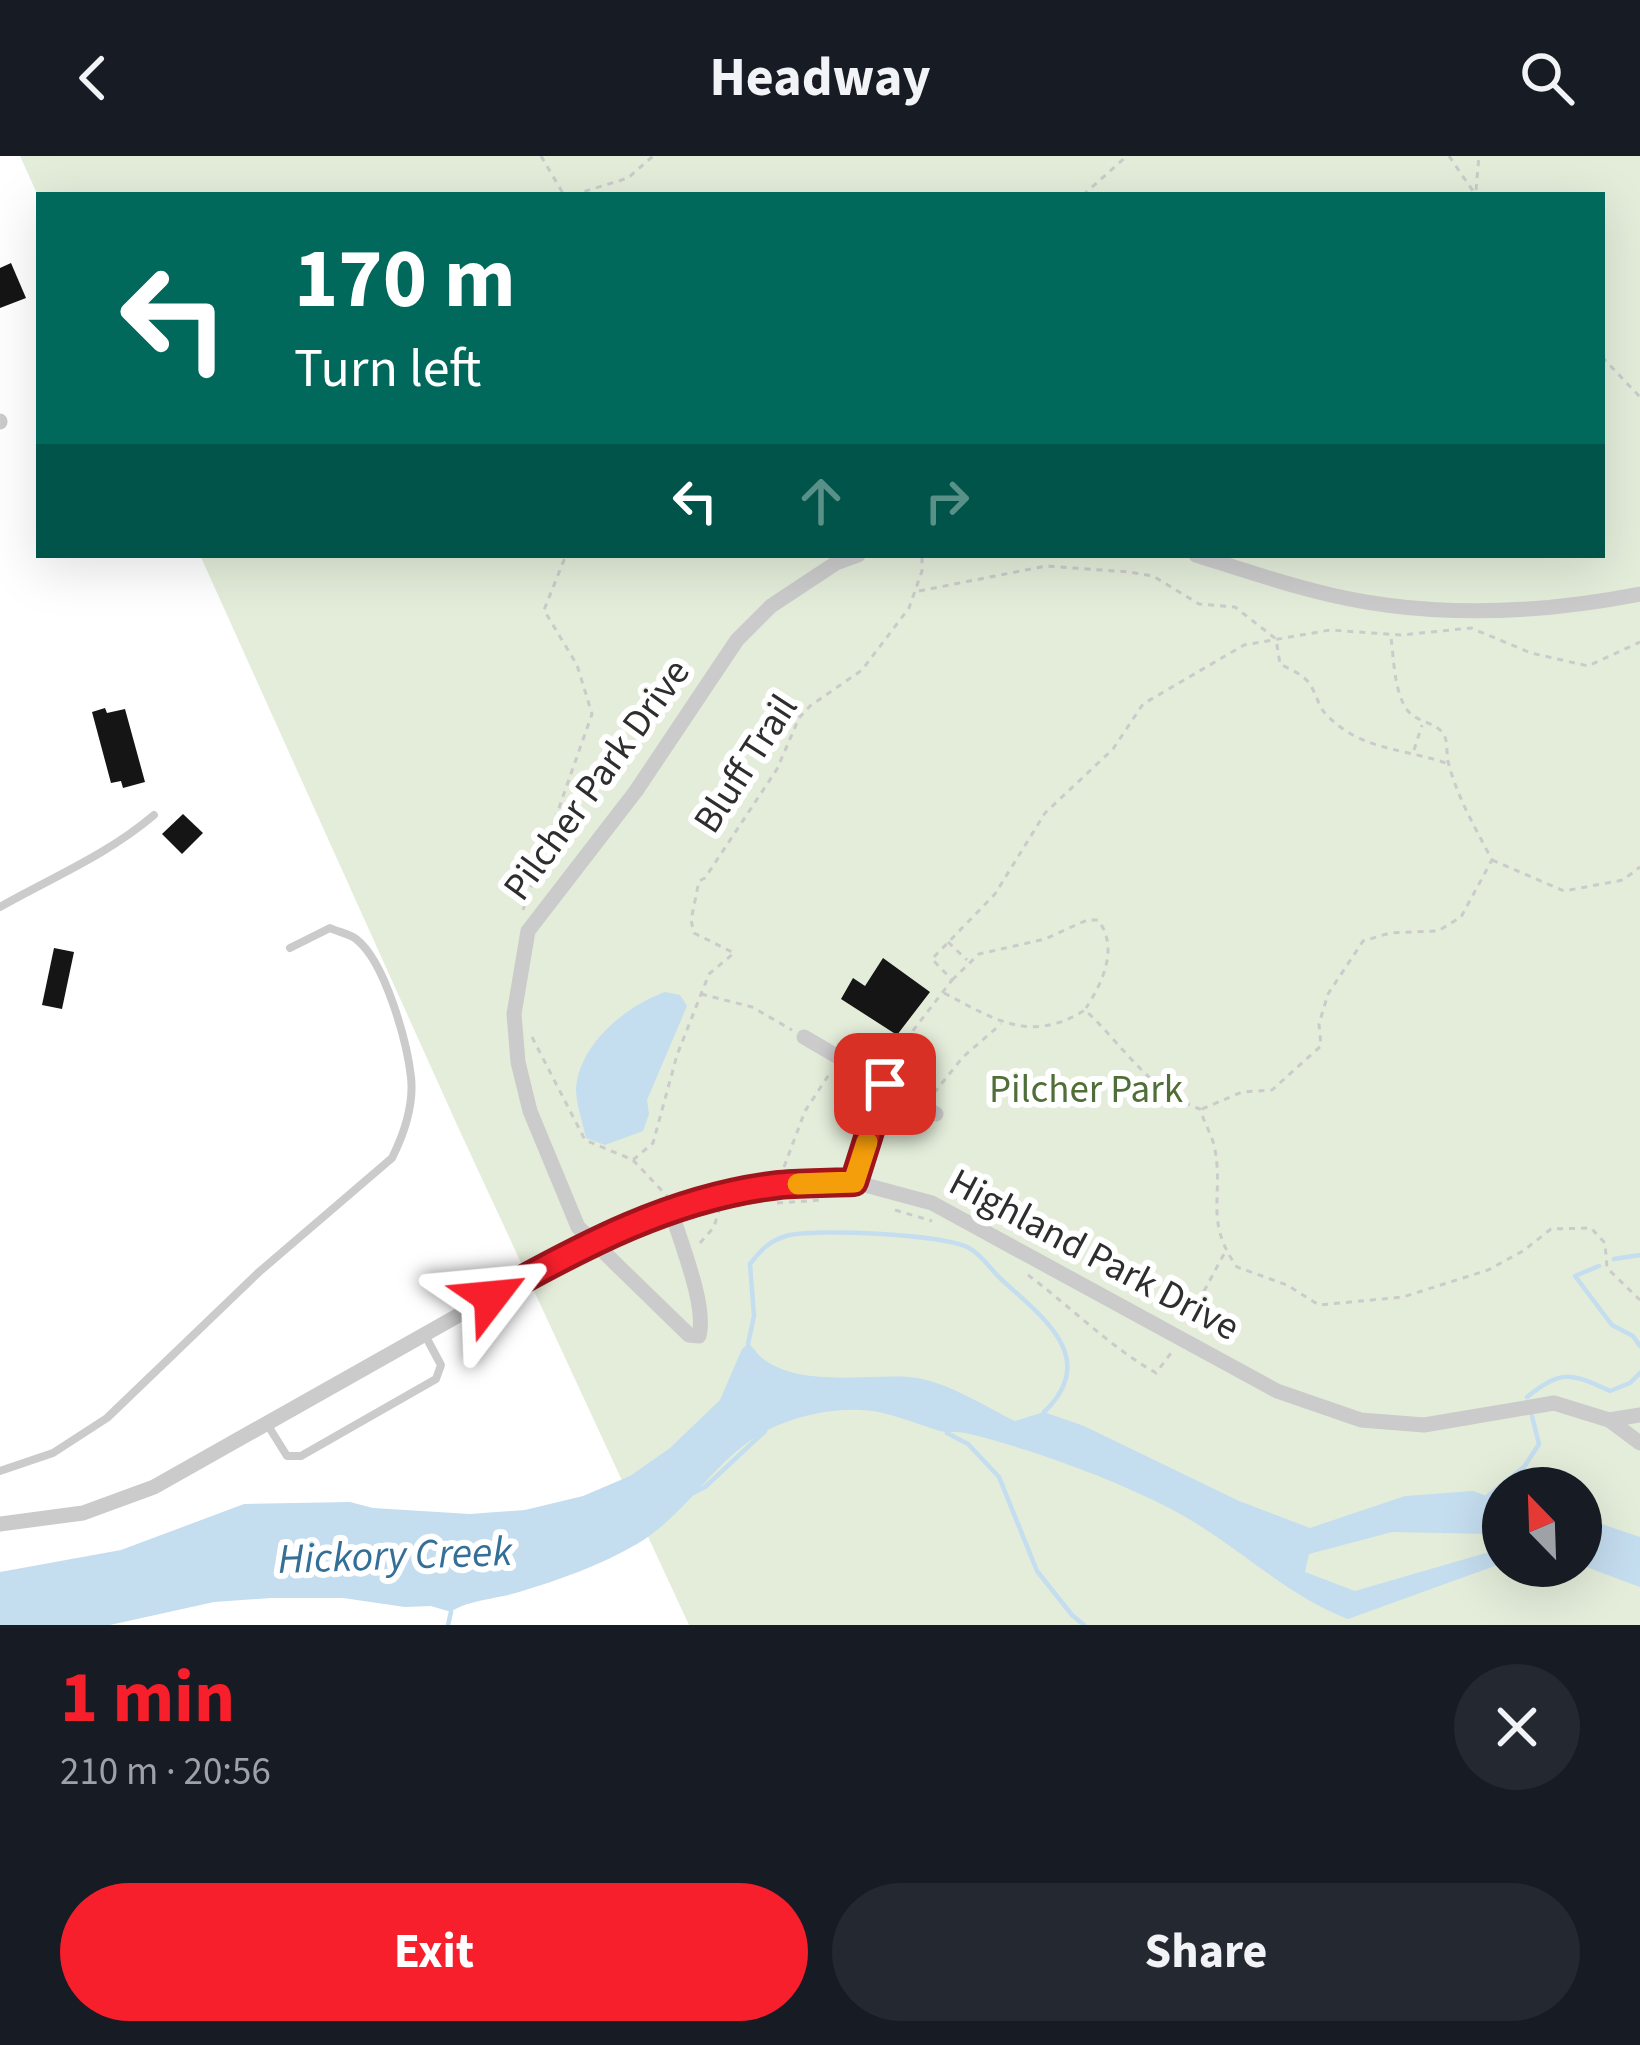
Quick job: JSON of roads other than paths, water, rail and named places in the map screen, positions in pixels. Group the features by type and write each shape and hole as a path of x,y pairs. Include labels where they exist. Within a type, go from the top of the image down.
{"street":[{"name":"Pilcher Park Drive","path":"671,1204 698,1309 698,1336 689,1335 578,1227 530,1112 518,1063 514,1014 529,931 636,791 737,640 771,606 850,558"},
{"path":"1206,558 1314,591 1402,607 1508,612 1640,594"},
{"path":"804,1037 936,1114"},
{"path":"854,1182 885,1084"},
{"name":"Highland Park Drive","path":"0,1524 83,1513 154,1487 592,1240 671,1204 778,1185 854,1182 932,1203 1277,1391 1361,1420 1424,1425 1554,1403 1609,1420 1640,1443"},
{"path":"1609,1420 1640,1415"}],"lane":[{"path":"0,907 83,866 154,815"},
{"path":"0,1471 53,1453 107,1418 259,1272 392,1158 404,1135 412,1081 392,1002 375,964 357,940 330,928 290,948"},
{"path":"266,1423 287,1456 301,1456 436,1378 441,1365 424,1335"}],"water":[{"path":"665,992 680,995 687,1006 647,1100 649,1114 643,1131 605,1145 586,1138 576,1089 586,1057 620,1017"},
{"path":"748,1344 776,1367 793,1373 923,1379 1015,1421 1044,1412 1084,1426 1239,1501 1310,1528 1405,1496 1473,1491 1482,1494 1482,1534 1392,1532 1309,1554 1305,1572 1355,1591 1482,1554 1482,1571 1348,1619 1302,1596 1194,1522 1122,1486 992,1440 851,1410 801,1417 759,1435 657,1530 623,1552 564,1577 451,1612 343,1598 271,1598 214,1602 110,1625 0,1625 0,1572 121,1550 244,1504 350,1502 373,1508 470,1514 525,1510 583,1496 630,1476 670,1448 720,1400"},
{"path":"1602,1524 1640,1537 1640,1587 1602,1573"}],"waterway":[{"path":"748,1344 754,1316 750,1264 775,1241 801,1234 849,1233 955,1243 978,1254 1059,1339 1067,1374 1044,1412"},
{"path":"1614,1259 1640,1255"},
{"path":"1599,1266 1575,1276 1612,1325 1633,1336 1640,1346"},
{"path":"1527,1397 1558,1378 1586,1380 1610,1391 1640,1373"},
{"path":"1524,1467 1539,1444 1532,1416"},
{"name":"Hickory Creek","path":"691,1494 705,1487 765,1431"},
{"path":"947,1433 968,1444 999,1477 1037,1571 1084,1625"},
{"path":"448,1625 451,1612"}],"park label":[{"name":"Pilcher Park","path":"1086,1090"}]}
